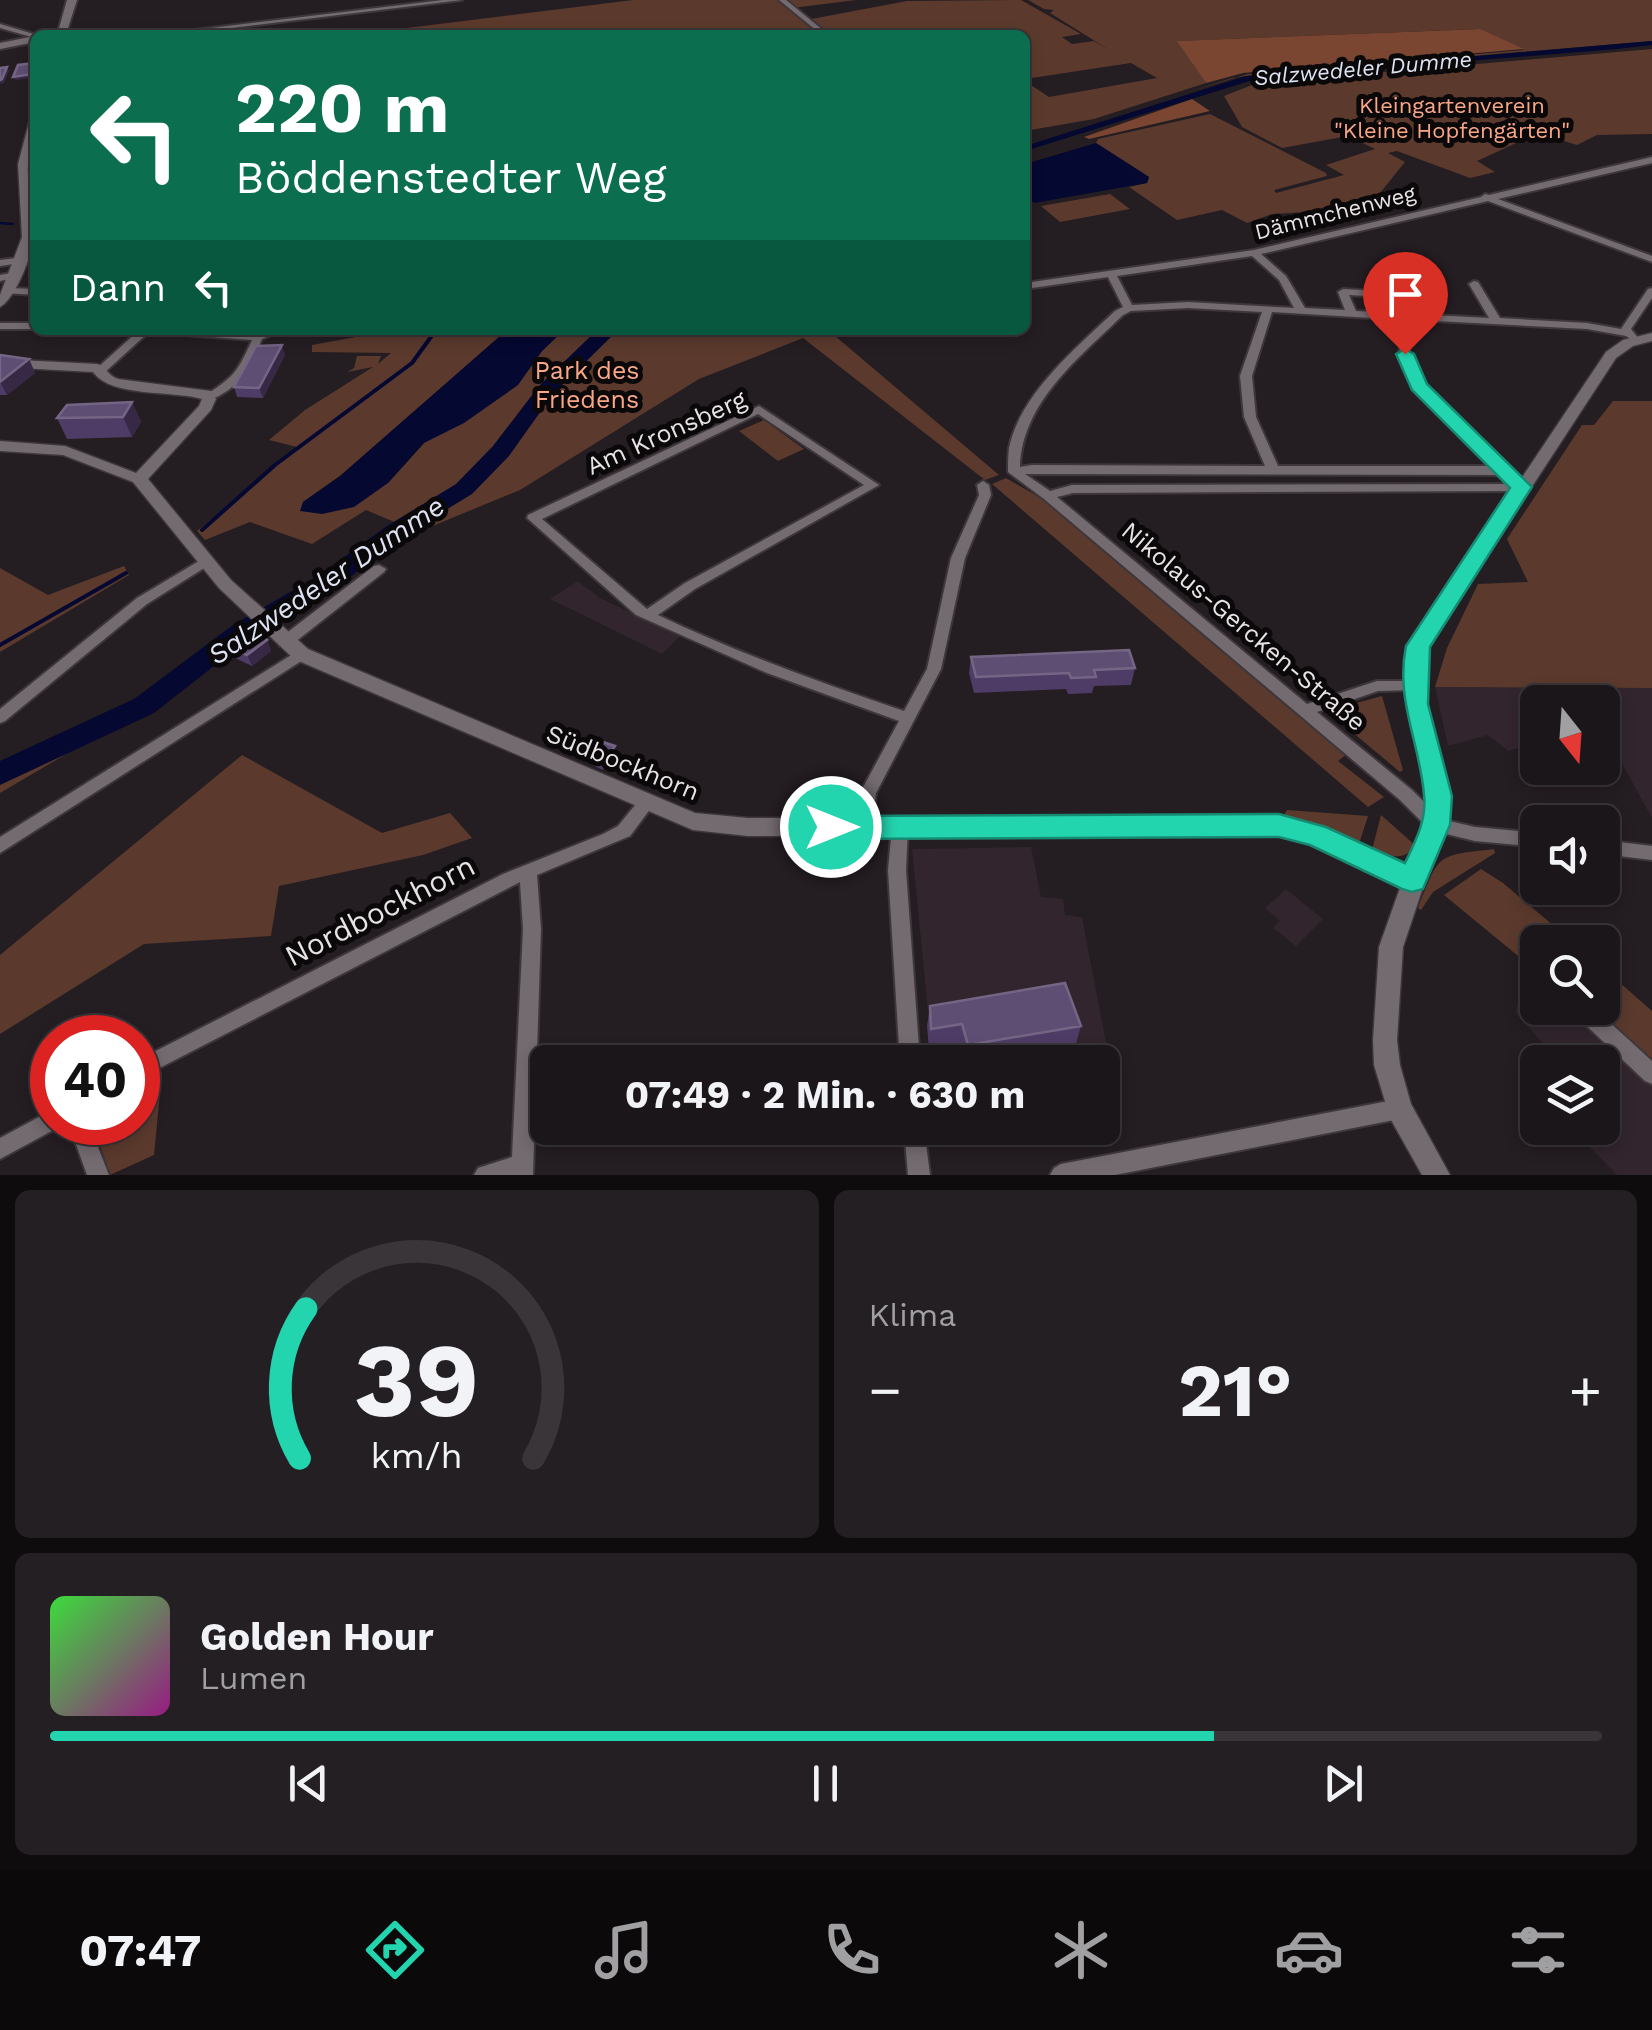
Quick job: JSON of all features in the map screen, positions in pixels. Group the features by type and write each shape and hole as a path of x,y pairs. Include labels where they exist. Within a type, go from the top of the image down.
{"main road":[{"path":"62,30 72,0"},
{"path":"0,46 30,39"}],"street":[{"path":"200,30 459,0"},
{"path":"782,0 820,30"},
{"path":"301,1 307,18"},
{"path":"0,26 30,37"},
{"name":"Dämmchenweg","path":"1030,285 1254,252 1652,160"},
{"path":"0,303 7,282 25,253 29,163"},
{"path":"1485,198 1652,259"},
{"path":"1254,252 1284,278 1301,311"},
{"path":"0,263 25,253"},
{"path":"1112,276 1130,308"},
{"path":"1474,284 1497,322"},
{"path":"1437,1175 1400,1109 1387,1065 1386,999 1391,947 1412,880 1436,825 1436,783 1422,735 1414,684 1418,646 1611,355 1638,336 1652,290"},
{"path":"1352,314 1343,292 1415,296"},
{"path":"1500,470 1014,472 1016,442 1045,388 1120,313 1130,308 1188,305 1586,326 1638,336"},
{"path":"1268,309 1246,376 1250,416 1273,469"},
{"path":"1411,317 1413,326 1404,351 1416,382 1500,470 1522,487"},
{"path":"0,326 30,326"},
{"path":"100,371 141,335"},
{"path":"230,335 263,335"},
{"path":"140,478 200,413 209,397 229,387 244,371 258,337"},
{"path":"0,363 75,366 100,371 106,380 117,383 187,389 209,397"},
{"name":"Am Kronsberg","path":"648,615 678,593 872,486 759,409 532,518 622,598 648,615 908,718"},
{"path":"0,446 65,451 140,478 204,562 293,648"},
{"name":"Nikolaus-Gercken-Straße","path":"1014,472 1305,710 1436,825"},
{"path":"864,827 868,793 934,669 958,558 985,495 983,484"},
{"path":"1048,496 1072,488 1522,487"},
{"path":"0,717 142,601 204,562"},
{"path":"0,846 293,648 379,569"},
{"name":"Südbockhorn","path":"293,648 646,804 694,821 728,827 1279,826 1316,835 1412,880"},
{"path":"1305,710 1378,686 1414,684"},
{"name":"Nordbockhorn","path":"160,1059 528,871 609,839 624,830 646,804"},
{"path":"1436,825 1520,838"},
{"path":"900,827 897,870 909,1045"},
{"path":"1620,849 1652,852"},
{"path":"485,1175 522,1170 532,929 528,871"},
{"path":"1599,1025 1652,1074"},
{"path":"1060,1175 1400,1109"},
{"path":"0,1150 30,1133"},
{"path":"87,1145 98,1175"},
{"path":"916,1145 919,1175"}],"shaded area":[{"path":"1480,29 1524,49 1243,73 1206,83 1177,41"},
{"path":"1192,99 1210,111 1084,137"},
{"path":"578,581 600,598 680,636 662,654 550,599"},
{"path":"1435,687 1520,687 1520,748 1508,751 1488,735 1448,746"},
{"path":"1620,688 1652,688 1652,818 1620,760"},
{"path":"1031,847 1041,897 1063,899 1065,915 1082,917 1106,1045 931,1045 912,849"},
{"path":"1286,889 1323,919 1296,946 1273,928 1280,921 1265,908"},
{"path":"1527,1025 1592,1025 1613,1045 1546,1045"},
{"path":"1620,1052 1652,1082 1652,1175 1617,1175 1588,1145 1620,1145"}],"green space":[{"path":"633,0 856,0 792,8 806,20 907,1 1021,0 1081,34 1062,37 1072,44 1094,41 1111,51 1050,13 1054,10 1028,0 1652,0 1652,41 1237,77 1248,74 1524,50 1479,29 1178,41 1206,83 1094,119 1030,130 1030,84 1049,97 1157,78 1131,63 1030,78 1030,30 390,30"},
{"name":"Kleingartenverein \"Kleine Hopfengärten\"","path":"1652,49 1652,134 1597,135 1577,145 1538,133 1477,161 1495,172 1470,178 1397,151 1388,153 1405,162 1380,193 1307,212 1272,214 1247,223 1222,210 1177,220 1129,187 1147,183 1149,177 1096,143 1098,139 1210,114 1326,173 1327,176 1274,190 1276,193 1344,175 1326,165 1375,149 1348,136 1282,148 1242,127 1224,96 1257,83"},
{"path":"1110,194 1130,209 1060,222 1041,206"},
{"name":"Park des Friedens","path":"367,335 501,335 340,476 303,502 388,483 424,443 517,385 559,335 834,335 999,475 985,480 803,338 699,379 520,490 418,532 366,510 312,544 250,522 205,540 197,531 297,447 269,440 305,410 373,367 347,372 354,368 357,356 381,356 378,364 391,353 312,352 312,345"},
{"path":"1613,401 1652,401 1652,688 1435,687 1447,648 1478,584 1528,582 1507,539 1582,425 1594,425"},
{"path":"764,420 804,449 778,461 739,431"},
{"path":"1006,478 1044,500 1347,754 1338,761 1384,797 1368,807 992,484"},
{"path":"124,566 129,575 0,652 0,568 48,595"},
{"path":"1382,696 1403,770 1400,772 1327,711"},
{"path":"92,726 102,733 0,793 0,770"},
{"path":"242,755 382,833 450,813 472,838 423,855 279,886 271,936 144,944 0,1034 0,955"},
{"path":"1287,810 1368,816 1359,844 1333,831 1282,819"},
{"path":"1381,815 1416,846 1411,851 1396,856 1372,850"},
{"path":"1494,849 1495,853 1433,892 1421,910 1418,908 1442,860 1460,853"},
{"path":"1481,869 1520,897 1520,905 1529,905 1553,925 1520,925 1520,958 1444,895"},
{"path":"1620,983 1652,1011 1652,1066 1607,1025 1620,1025"},
{"path":"155,1145 154,1155 110,1175 101,1148"}],"water":[{"name":"Salzwedeler Dumme","path":"1652,41 1652,45 1617,49 1259,78 1030,149 1030,144 1246,76"},
{"path":"1096,143 1149,177 1147,183 1034,203 1030,199 1030,163"},
{"path":"501,335 559,335 518,385 464,423 424,443 388,483 354,507 322,514 300,511 303,502 340,476"}],"building":[{"path":"30,64 30,74 13,77 18,65"},
{"path":"282,345 259,388 234,387 256,346"},
{"path":"0,355 29,359 0,382"},
{"path":"132,402 123,417 57,418 67,405"},
{"path":"250,631 267,640 247,655 229,647"},
{"path":"1129,650 1135,668 1094,670 1096,677 1071,678 1069,673 976,677 971,657"},
{"path":"603,742 615,746 602,764 591,760"},
{"path":"1065,983 1081,1026 968,1045 962,1024 931,1029 930,1006"}],"waterway":[{"path":"0,223 13,224"},
{"path":"202,530 275,465 412,363 432,335"},
{"name":"Salzwedeler Dumme","path":"0,774 144,706 242,631 327,582 395,531 464,489 501,451 546,390 603,335"},
{"path":"0,645 126,573"}],"route":[{"path":"831,827 1264,824 1316,835 1412,880 1436,825 1438,796 1416,704 1414,666 1418,646 1522,487 1500,470 1419,386 1405,354"}]}
